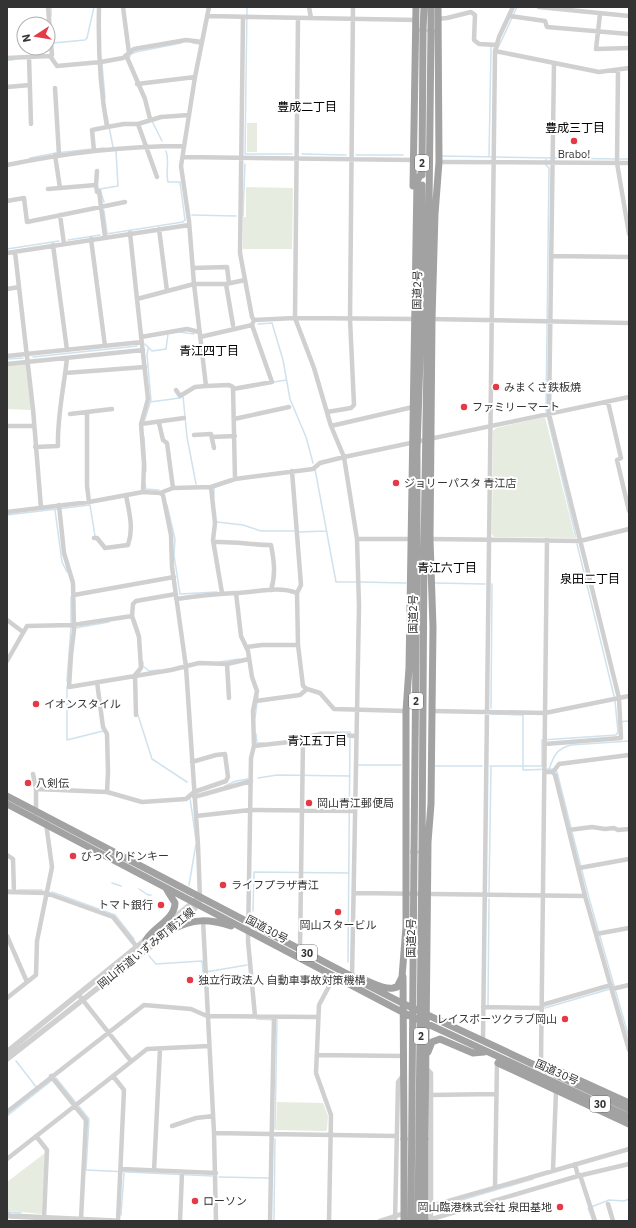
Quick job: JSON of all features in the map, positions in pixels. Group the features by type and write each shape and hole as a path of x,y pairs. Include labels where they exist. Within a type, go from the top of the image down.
{"highway":[{"path":"415,254 413,160 416,7"},
{"name":"国道2号","path":"418,1221 418,852 415,795 430,72 424,7"},
{"name":"国道2号","path":"425,295 422,172 427,31 431,7"},
{"name":"2","path":"435,214 439,162 438,7"},
{"path":"428,1221 425,1139 428,842 431,804 433,627 430,539 432,319 435,214 434,111 430,72"},
{"path":"404,1221 403,966 407,893 406,711 409,668 412,539 417,181 422,172"},
{"name":"国道2号","path":"411,1221 423,672 420,550"},
{"path":"423,672 428,660 431,596"},
{"path":"409,668 411,691 411,757 415,795"},
{"name":"国道30号","path":"7,796 36,815"},
{"name":"国道30号","path":"7,804 46,820 197,902 246,931 404,1013 484,1052 629,1109"},
{"name":"国道30号","path":"46,820 166,888 197,902 249,921 404,1004 483,1040 629,1117"},
{"path":"146,940 151,932 174,911 175,903 166,888"},
{"path":"172,930 188,922 202,920 219,922 246,931"},
{"path":"352,977 365,979 384,988 393,988 400,982 403,966"},
{"path":"426,1068 429,1046 436,1040 445,1040 473,1053 484,1052 497,1062 629,1124"},
{"path":"483,1040 510,1049 629,1103"}],"street":[{"path":"48,7 51,57 57,66 101,62 123,58 134,49 186,40 202,42"},
{"path":"99,7 98,37 103,104 109,127"},
{"path":"123,7 128,54 151,119"},
{"path":"206,386 199,334 182,166 195,77 209,7"},
{"path":"310,7 311,18"},
{"path":"327,412 351,408 354,405 350,319 353,7"},
{"path":"483,1040 486,1007 485,895 488,541 492,158 495,51 514,7"},
{"path":"539,7 629,16"},
{"path":"207,16 245,18 353,18 416,20 438,19 471,12 475,15 474,40 479,44 497,45"},
{"path":"600,14 596,49 629,48"},
{"path":"511,16 545,21 546,27 629,34"},
{"path":"233,389 272,382 252,325 254,320 252,318 240,253 245,18"},
{"path":"298,18 295,318 314,368 331,426 344,458 357,539 358,582 356,709 352,736 355,765 351,811 354,893 352,977"},
{"path":"495,51 600,72 629,68"},
{"path":"7,58 51,57"},
{"path":"29,58 31,124"},
{"path":"545,741 620,738 619,698 547,414 548,321 551,256 550,161 554,63"},
{"path":"618,70 617,160 629,234"},
{"path":"138,84 195,77"},
{"path":"7,87 30,85"},
{"path":"55,88 60,188"},
{"path":"94,150 92,130 124,124 138,124 151,119 189,116"},
{"path":"138,124 157,177"},
{"path":"7,166 58,154 94,150 184,146"},
{"path":"183,157 241,159 413,160"},
{"path":"439,162 492,158 550,161 617,160 629,163"},
{"path":"97,171 96,184 97,192 99,191 104,237"},
{"path":"48,189 96,184"},
{"path":"7,201 24,198 27,222 125,202"},
{"path":"60,215 64,244"},
{"path":"7,253 189,225"},
{"path":"159,229 168,291"},
{"path":"130,233 148,399 143,424 143,492"},
{"path":"91,240 105,346"},
{"path":"53,245 67,350"},
{"path":"15,252 29,362 40,508"},
{"path":"551,256 629,257"},
{"path":"193,268 227,267 227,284 233,326"},
{"path":"138,299 194,284 227,284 245,280"},
{"path":"7,289 19,287"},
{"path":"254,320 295,318 629,322"},
{"path":"7,356 105,346 142,340 187,329 199,334 252,325"},
{"path":"7,364 143,350"},
{"path":"35,447 58,446 58,425 61,413 67,358"},
{"path":"65,372 145,367"},
{"path":"176,390 180,396 187,390 206,386 229,385 233,389 235,479"},
{"path":"7,512 40,508 59,508 143,492 160,493 173,488 211,487 235,479 313,469 320,463 413,442 629,398"},
{"path":"608,402 621,458 617,460 629,511"},
{"path":"234,419 289,407"},
{"path":"331,426 413,407"},
{"path":"70,414 112,409"},
{"path":"87,412 87,486 89,502"},
{"path":"143,424 159,423 184,418"},
{"path":"159,423 163,440 167,443 173,488"},
{"path":"7,426 34,426"},
{"path":"194,435 211,434 212,437 235,436"},
{"path":"212,437 214,448"},
{"path":"292,471 301,585 297,593 298,645 303,686 307,689 320,693 334,710 356,709 406,711"},
{"path":"211,487 215,523 214,542 222,593"},
{"path":"160,493 163,495 171,535 176,597 186,667 196,816 197,902"},
{"path":"94,538 97,538 105,548 128,544 132,535 132,526 126,495"},
{"path":"59,508 64,553 72,575 74,595 69,687 199,664 227,664 249,659"},
{"path":"357,539 580,541 629,529"},
{"path":"541,1063 547,540"},
{"path":"214,542 231,541 250,545 271,545 275,567 273,576 274,582 271,590"},
{"path":"74,595 174,577"},
{"path":"136,715 136,675 141,668 139,637 133,617 133,604 136,601 271,590 297,593"},
{"path":"236,593 242,642 248,646 262,644 298,645"},
{"path":"7,661 27,626 73,627 133,617"},
{"path":"7,620 23,632"},
{"path":"248,646 252,677 257,690 254,710 254,746 251,781 249,921 246,931 255,1016"},
{"path":"227,664 229,698"},
{"path":"97,682 103,727 107,734 107,792"},
{"path":"256,702 300,695 307,689"},
{"path":"432,711 545,713 629,696"},
{"path":"300,948 302,810 305,740 307,737 321,735 352,736"},
{"path":"254,746 289,742 301,738 305,740"},
{"path":"36,789 107,792 142,802 186,799 194,794 226,781 228,777 225,754 192,762"},
{"path":"554,770 559,764 629,755"},
{"path":"545,770 554,770"},
{"path":"554,770 581,867 585,896 598,934 629,1050"},
{"path":"33,774 36,789 36,815"},
{"path":"194,794 251,781"},
{"path":"196,816 250,810 351,811"},
{"path":"7,998 36,974 37,941 52,867 46,820"},
{"path":"571,830 592,827 614,828 618,830 629,829"},
{"path":"7,855 13,859 14,892"},
{"path":"581,867 629,859"},
{"path":"7,892 46,893 113,917 137,947"},
{"path":"354,893 585,896"},
{"name":"岡山市道いずみ町青江線","path":"8,1058 172,930 197,902"},
{"name":"岡山市道いずみ町青江線","path":"7,1052 137,947 197,902"},
{"path":"202,920 216,1173 216,1221"},
{"path":"598,934 629,928"},
{"path":"7,936 27,982"},
{"path":"329,1221 331,1115 316,1073 319,1005 334,977"},
{"path":"486,1007 542,1006 629,985"},
{"path":"78,994 131,1061"},
{"path":"7,1112 51,1076 144,1005 191,1009 207,1016 255,1016 274,1019 318,1017"},
{"path":"270,1221 274,1019"},
{"path":"7,1159 147,1049 209,1046"},
{"path":"154,1170 160,1048"},
{"path":"317,1055 403,1056"},
{"path":"495,1187 497,1062"},
{"path":"426,1068 431,1073 432,1196 428,1221 579,1175 629,1164"},
{"path":"395,1219 398,1082 404,1074"},
{"path":"51,1076 76,1105 86,1120 81,1219"},
{"path":"8,1216 116,1221 121,1171 124,1090 113,1076"},
{"path":"553,1170 556,1091"},
{"path":"431,1095 496,1094"},
{"path":"172,1126 196,1118 213,1116"},
{"path":"214,1133 396,1136"},
{"path":"36,1136 47,1150 44,1218"},
{"path":"380,1221 395,1219 431,1205 629,1149"},
{"path":"575,1164 595,1221"},
{"path":"121,1171 154,1170 182,1174 216,1173"},
{"path":"180,1221 182,1174"},
{"path":"432,1196 440,1203"},
{"path":"608,1204 614,1221"}],"shaded area":[{"path":"247,123 257,123 257,152 247,152"},
{"path":"246,187 293,188 292,249 243,249 243,217 246,217"},
{"path":"25,363 27,365 32,410 7,409 7,365"},
{"path":"545,417 575,538 494,537 492,534 493,431 496,428"},
{"path":"277,1102 323,1103 328,1116 326,1131 276,1130"},
{"path":"45,1153 41,1214 11,1211 7,1207 7,1182"}],"waterway":[{"path":"51,7 51,16"},
{"path":"56,43 85,40 87,38 94,7"},
{"path":"247,7 245,154 292,154"},
{"path":"498,48 517,7"},
{"path":"129,58 131,54 136,52 181,43"},
{"path":"193,43 199,44"},
{"path":"489,157 491,47"},
{"path":"7,60 13,60"},
{"path":"102,64 105,98"},
{"path":"107,116 113,147"},
{"path":"152,121 162,141"},
{"path":"96,149 104,148"},
{"path":"30,158 56,153 92,149"},
{"path":"104,202 100,189 118,186 116,151"},
{"path":"106,234 183,222 185,220 180,182 168,182 168,159 166,151"},
{"path":"302,154 346,155"},
{"path":"356,155 403,155"},
{"path":"442,156 615,159"},
{"path":"546,158 546,165 549,168 546,411 576,537"},
{"path":"619,159 629,159"},
{"path":"243,216 245,164"},
{"path":"104,211 107,233"},
{"path":"192,215 236,216"},
{"path":"68,240 100,235"},
{"path":"7,249 59,241"},
{"path":"258,324 272,323 283,360 290,399 306,437 313,463"},
{"path":"179,332 194,334"},
{"path":"145,344 152,351 166,349 168,334"},
{"path":"33,357 137,346"},
{"path":"144,422 151,400 147,355 148,349"},
{"path":"7,359 23,358"},
{"path":"274,382 286,380"},
{"path":"183,396 187,437 196,484"},
{"path":"150,402 180,398"},
{"path":"144,437 146,471"},
{"path":"315,469 336,582 356,582"},
{"path":"145,483 146,489 159,490"},
{"path":"214,488 214,497"},
{"path":"7,515 90,505 95,536"},
{"path":"167,505 175,539 174,555 180,594 217,592"},
{"path":"55,510 62,562 67,572"},
{"path":"217,522 243,525 261,531 294,531"},
{"path":"299,532 327,531"},
{"path":"577,544 614,696"},
{"path":"360,582 406,583"},
{"path":"435,583 485,584"},
{"path":"491,708 492,584"},
{"path":"71,597 71,623"},
{"path":"135,620 140,635"},
{"path":"75,628 109,622"},
{"path":"67,681 71,627"},
{"path":"219,662 239,659"},
{"path":"143,662 143,666 149,671 159,670"},
{"path":"67,687 67,740 103,731"},
{"path":"255,718 258,696"},
{"path":"615,701 617,722"},
{"path":"491,714 523,715 523,770 554,769 557,772 571,828"},
{"path":"138,715 152,759 187,782"},
{"path":"490,766 542,766 542,740 616,735 618,732 617,722 629,721"},
{"path":"320,732 350,732 348,962"},
{"path":"256,734 257,743 264,743"},
{"path":"301,737 313,734"},
{"path":"549,769 556,754 562,749 571,745 629,741"},
{"path":"358,765 401,765"},
{"path":"435,766 482,766"},
{"path":"489,892 491,766"},
{"path":"258,778 277,775 350,776"},
{"path":"225,786 236,781 248,779"},
{"path":"190,798 196,840"},
{"path":"572,832 589,898 629,1038"},
{"path":"189,885 196,844"},
{"path":"253,911 254,872 349,873"},
{"path":"112,883 121,886"},
{"path":"139,889 148,895 151,895"},
{"path":"18,890 42,890"},
{"path":"52,892 115,915 134,939"},
{"path":"488,1007 489,899"},
{"path":"149,956 156,964 202,961 203,972"},
{"path":"206,972 247,965"},
{"path":"545,1008 610,989"},
{"path":"257,1019 277,1020 275,1129"},
{"path":"16,1061 37,1088"},
{"path":"56,1078 89,1119 86,1170 212,1176"},
{"path":"7,1116 51,1081"},
{"path":"274,1221 275,1139"},
{"path":"121,1215 124,1173"},
{"path":"219,1177 269,1178"},
{"path":"445,1205 533,1179"},
{"path":"591,1207 609,1200 624,1201 629,1199"},
{"path":"7,1208 10,1212 21,1213"},
{"path":"588,1208 593,1221"}],"place":[{"name":"Brabo!","path":"574,141"},
{"name":"みまくさ鉄板焼","path":"496,387"},
{"name":"ファミリーマート","path":"464,407"},
{"name":"ジョリーパスタ 青江店","path":"396,483"},
{"name":"イオンスタイル","path":"36,704"},
{"name":"八剣伝","path":"28,783"},
{"name":"岡山青江郵便局","path":"309,803"},
{"name":"びっくりドンキー","path":"73,856"},
{"name":"ライフプラザ青江","path":"223,885"},
{"name":"トマト銀行","path":"161,905"},
{"name":"岡山スタービル","path":"338,912"},
{"name":"独立行政法人 自動車事故対策機構","path":"190,980"},
{"name":"レイスポーツクラブ岡山","path":"565,1019"},
{"name":"ローソン","path":"195,1201"},
{"name":"岡山臨港株式会社 泉田基地","path":"560,1207"}],"district":[{"name":"豊成二丁目","path":"307,107"},
{"name":"豊成三丁目","path":"575,128"},
{"name":"青江四丁目","path":"209,351"},
{"name":"青江六丁目","path":"447,568"},
{"name":"泉田二丁目","path":"590,579"},
{"name":"青江五丁目","path":"317,741"}]}
